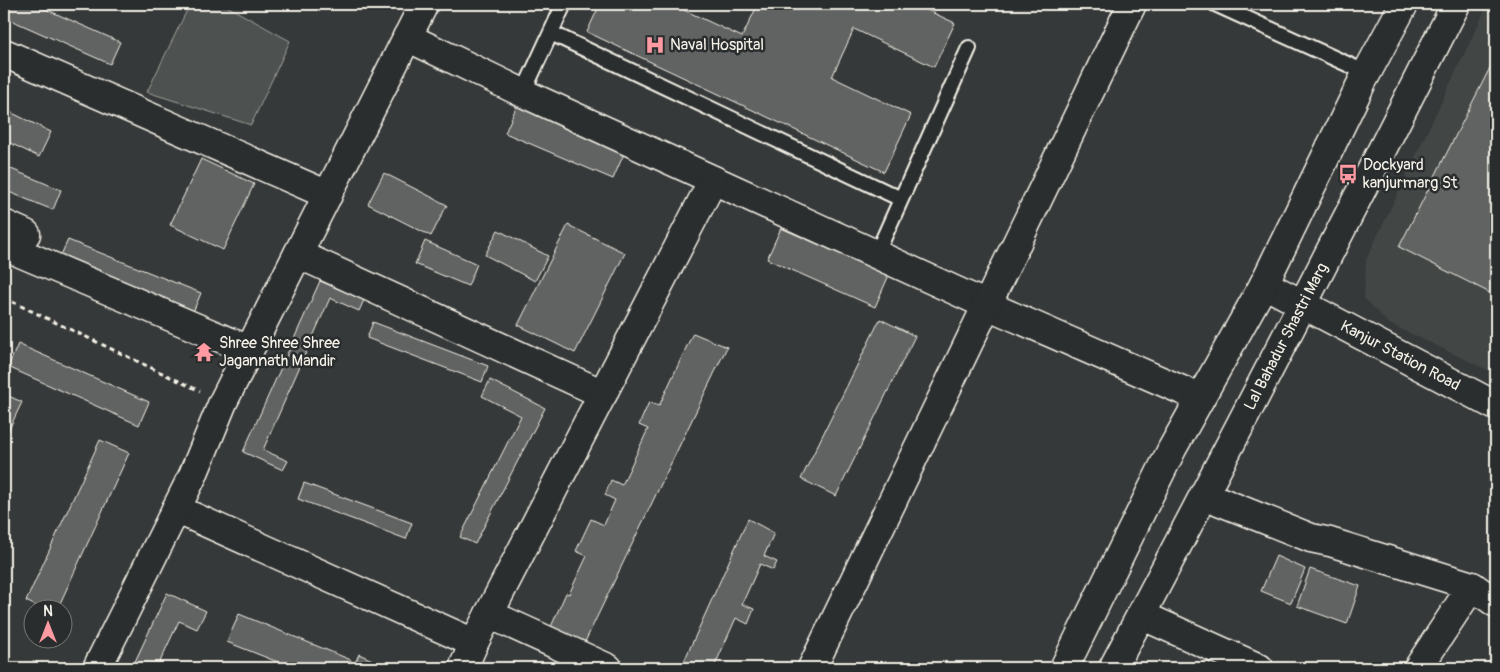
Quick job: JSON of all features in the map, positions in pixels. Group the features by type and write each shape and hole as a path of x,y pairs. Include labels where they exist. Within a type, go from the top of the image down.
{"street":[{"path":"97,668 193,475 223,402 424,4"},
{"path":"812,668 1132,4"},
{"path":"1064,668 1172,449 1264,284 1367,73 1404,4"},
{"name":"Lal Bahadur Shastri Marg","path":"1113,668 1303,305 1456,4"},
{"path":"407,37 876,255 1200,398"},
{"path":"4,53 328,195"},
{"path":"176,508 469,661 490,614 713,180"},
{"path":"11,235 249,350"},
{"path":"298,254 603,394"},
{"name":"Kanjur Station Road","path":"1264,284 1496,406"},
{"path":"1204,495 1312,538 1472,586 1496,603"},
{"path":"1418,668 1472,586"},
{"path":"490,614 608,668"},
{"path":"1141,615 1259,668"}],"lane":[{"path":"523,92 564,4"},
{"path":"1215,4 1367,73"},
{"path":"551,32 901,199"},
{"path":"876,255 969,48"}],"path":[{"path":"4,298 223,402"}],"shaded area":[{"path":"190,4 223,4 290,41 251,125 147,92"},
{"path":"1488,4 1496,4 1496,374 1388,323 1364,298 1366,260"}],"building":[{"path":"6,4 34,4 120,42 110,64 4,17"},
{"path":"600,4 671,4 742,37 758,4 914,4 955,23 934,67 854,29 832,77 911,115 884,172 587,32"},
{"path":"1496,56 1496,296 1399,247"},
{"path":"518,103 626,149 613,179 505,133"},
{"path":"4,109 51,132 39,157 4,140"},
{"path":"201,159 254,184 223,250 170,225"},
{"path":"4,166 61,190 53,210 4,190"},
{"path":"384,173 447,205 431,236 368,204"},
{"path":"568,225 625,253 575,353 518,325"},
{"path":"781,228 889,275 875,307 767,259"},
{"path":"498,230 548,256 535,281 485,255"},
{"path":"68,240 201,293 193,312 59,259"},
{"path":"425,241 477,264 468,286 415,264"},
{"path":"320,281 364,300 359,311 330,298 263,450 288,461 283,470 243,452"},
{"path":"880,319 915,336 836,496 801,479"},
{"path":"373,322 488,366 482,382 367,338"},
{"path":"693,333 727,347 583,646 550,629 566,593 569,594 587,556 576,551 591,519 604,525 615,500 605,495 611,480 622,485 648,429 639,425 649,402 659,406"},
{"path":"18,344 149,402 139,425 8,367"},
{"path":"490,380 545,408 475,544 460,537 521,416 482,396"},
{"path":"4,394 22,402 4,440"},
{"path":"100,440 129,453 62,600 26,600"},
{"path":"304,483 412,523 406,539 298,499"},
{"path":"748,519 774,533 764,556 777,562 773,570 760,564 742,604 754,609 748,624 736,618 715,665 724,668 681,668"},
{"path":"1276,556 1305,569 1291,603 1261,591"},
{"path":"1310,569 1360,586 1347,624 1297,606"},
{"path":"167,593 206,611 197,629 179,621 157,668 132,668"},
{"path":"239,614 351,660 348,668 293,668 227,642"},
{"path":"359,654 390,668 353,668"}],"place":[{"name":"Naval Hospital","path":"655,45"},
{"name":"Dockyard kanjurmarg St","path":"1348,174"},
{"name":"Shree Shree Shree Jagannath Mandir","path":"204,352"}]}
